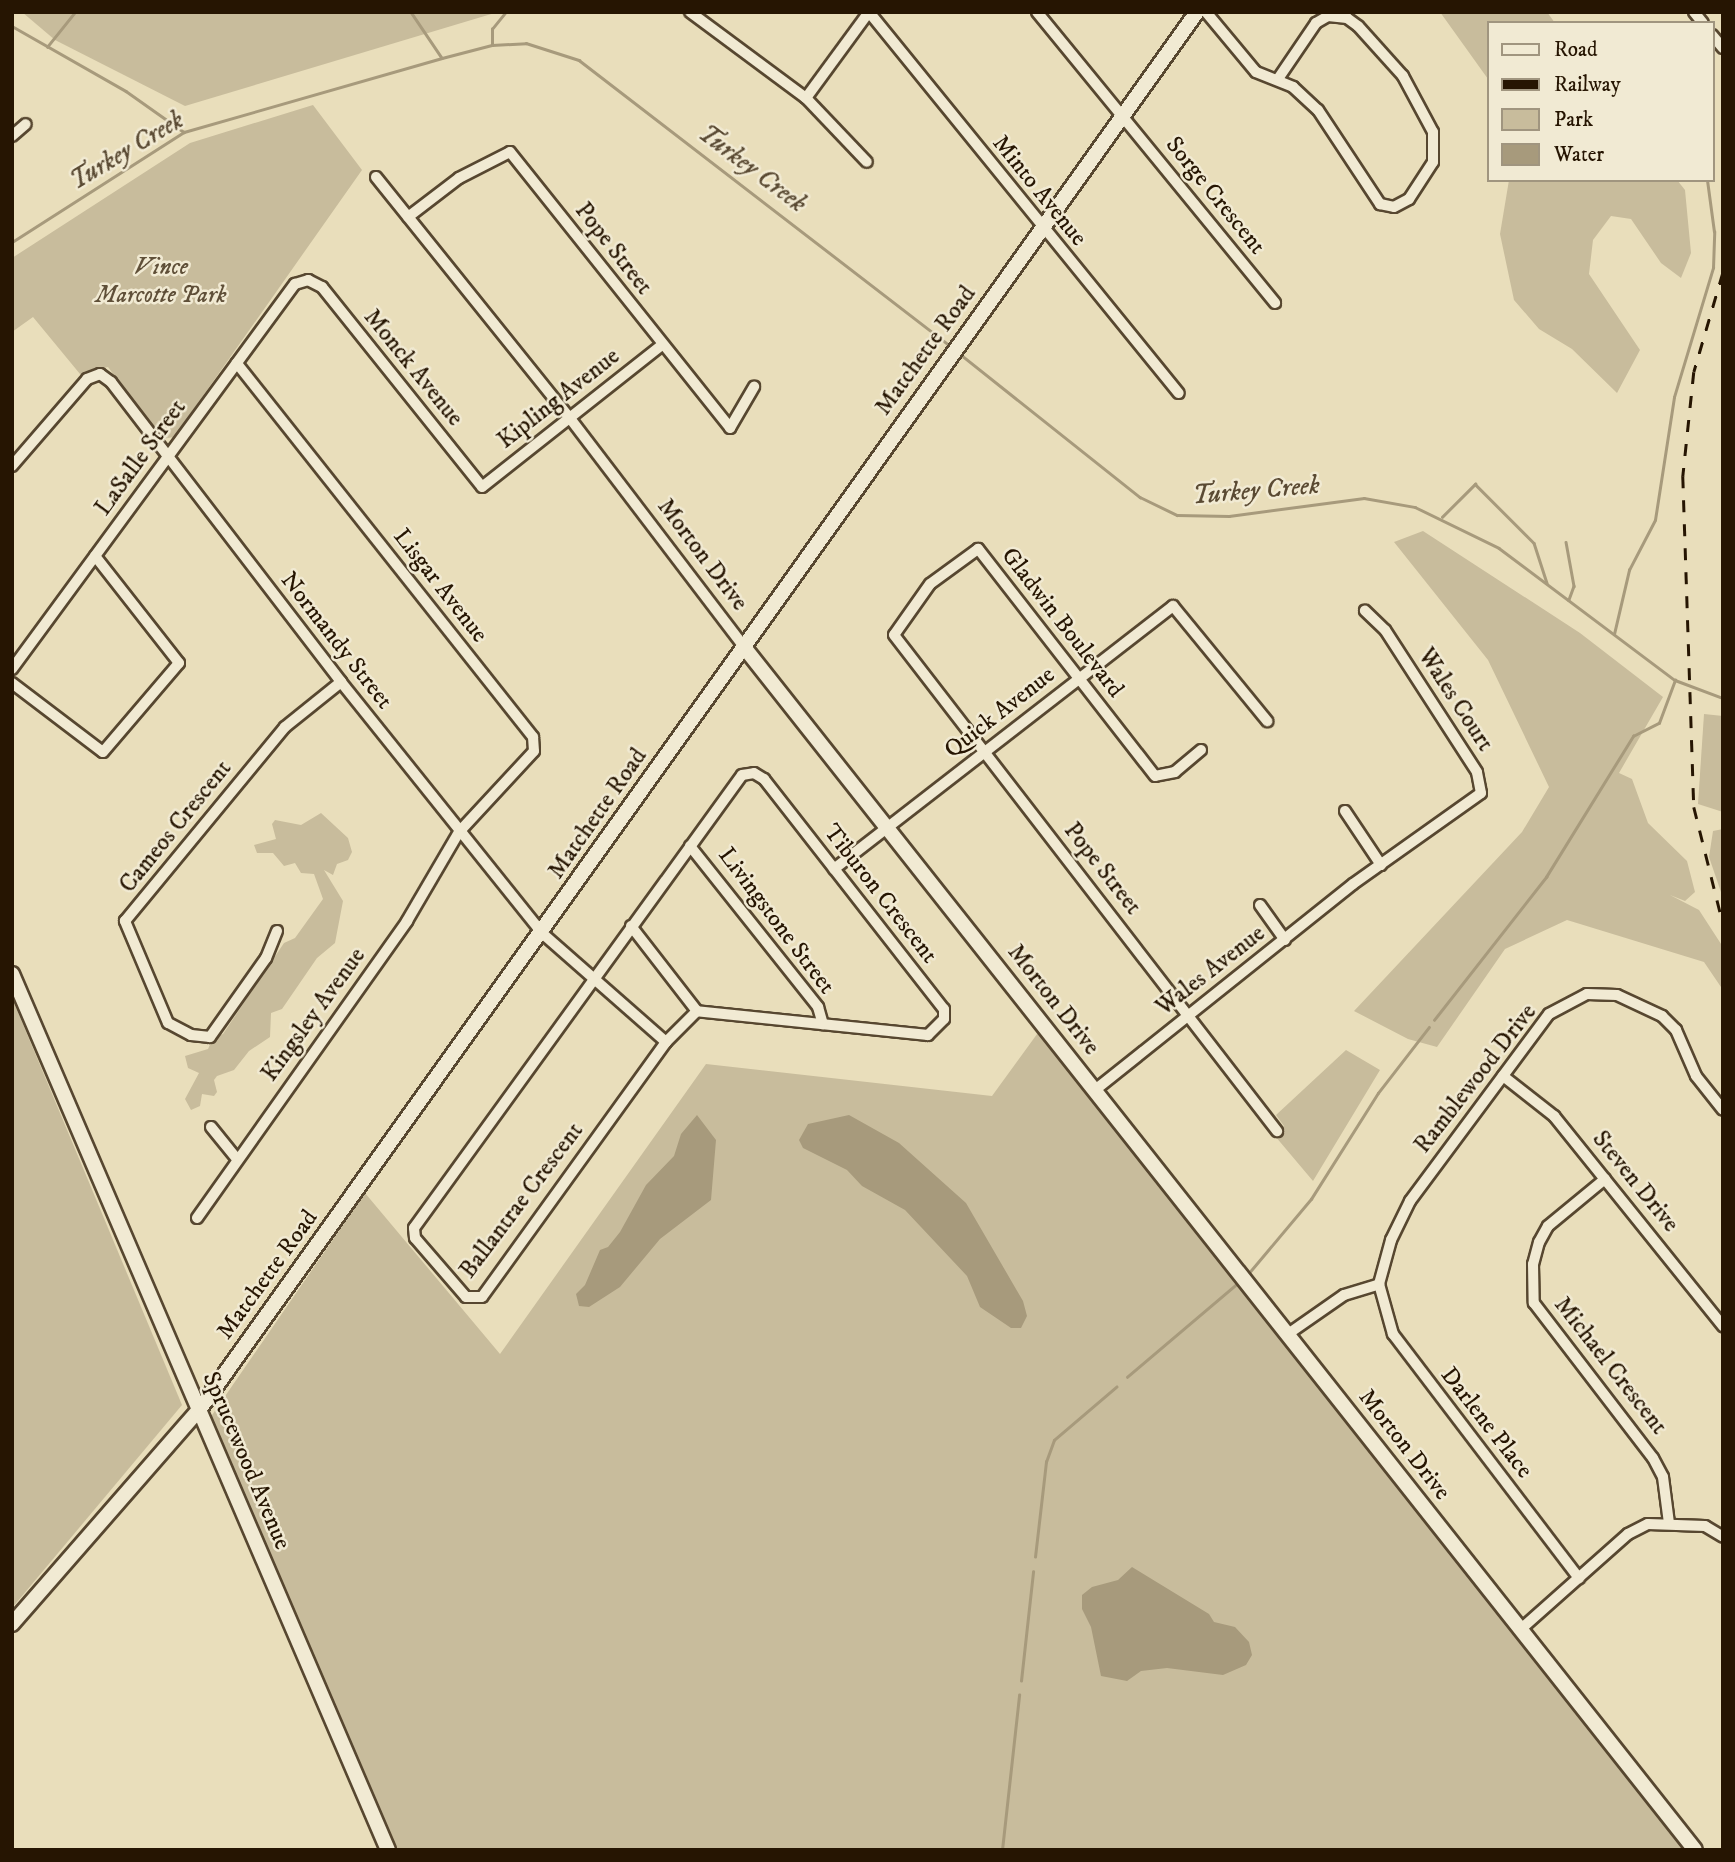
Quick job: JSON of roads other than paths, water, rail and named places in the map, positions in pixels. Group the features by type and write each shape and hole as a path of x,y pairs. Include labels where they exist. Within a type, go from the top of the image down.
{"street":[{"path":"690,12 806,98 867,162"},
{"path":"806,98 869,12"},
{"name":"Minto Avenue","path":"869,12 1043,230 1179,393"},
{"name":"Sorge Crescent","path":"1037,12 1275,303"},
{"name":"Matchette Road","path":"12,1623 199,1410 542,933 1196,12"},
{"path":"1206,12 1256,72 1278,79 1318,110 1380,204 1394,207 1409,200 1433,162 1433,132 1403,76 1364,32 1347,18 1328,16 1316,23 1278,79"},
{"path":"12,136 26,124"},
{"name":"Pope Street","path":"408,217 459,178 510,152 730,428 754,387"},
{"name":"Morton Drive","path":"376,177 569,417 744,647 1245,1277 1695,1850"},
{"name":"LaSalle Street","path":"12,669 295,284 308,280"},
{"name":"Monck Avenue","path":"308,280 322,287 482,486"},
{"name":"Kipling Avenue","path":"482,486 662,345"},
{"name":"Lisgar Avenue","path":"237,363 533,737 534,751 459,832"},
{"name":"Normandy Street","path":"12,466 87,379 100,374 111,382 341,682 542,933 592,980 666,1042"},
{"name":"Gladwin Boulevard","path":"894,635 930,584 978,550 1155,776 1175,772 1201,750"},
{"path":"12,683 103,752 178,663 95,556"},
{"name":"Quick Avenue","path":"834,869 1173,606 1267,721"},
{"name":"Wales Court","path":"1353,884 1481,793 1477,772 1385,630 1365,611"},
{"name":"Pope Street","path":"894,635 1278,1131"},
{"name":"Cameos Crescent","path":"277,931 266,958 210,1037 191,1035 168,1023 125,921 285,727 341,682"},
{"name":"Tiburon Crescent","path":"592,980 742,775 754,773 764,779 944,1009 944,1019 928,1035 697,1011"},
{"path":"1345,811 1381,865"},
{"name":"Kingsley Avenue","path":"197,1218 407,921 459,832"},
{"name":"Livingstone Street","path":"690,846 818,1007 823,1024"},
{"name":"Wales Avenue","path":"1095,1090 1353,884"},
{"path":"1261,905 1285,940"},
{"path":"631,926 697,1011 666,1042"},
{"name":"Sprucewood Avenue","path":"12,974 388,1850"},
{"name":"Ballantrae Crescent","path":"592,980 414,1227 415,1238 466,1297 482,1297 666,1042"},
{"name":"Ramblewood Drive","path":"1379,1284 1382,1264 1404,1209 1549,1014 1587,993 1617,995 1644,1004 1676,1030 1696,1076 1723,1110"},
{"name":"Steven Drive","path":"1503,1076 1554,1116 1723,1326"},
{"path":"211,1127 237,1159"},
{"name":"Michael Crescent","path":"1605,1179 1548,1226 1539,1242 1533,1264 1534,1303 1653,1458 1663,1477 1669,1523"},
{"path":"1288,1334 1344,1295 1379,1284"},
{"name":"Darlene Place","path":"1379,1284 1399,1343 1579,1578"},
{"path":"1521,1629 1628,1534 1648,1524 1705,1526 1723,1537"}],"water":[{"path":"697,1115 716,1140 711,1200 660,1239 620,1287 589,1307 579,1306 576,1294 585,1285 600,1250 608,1247 620,1232 646,1185 674,1156 681,1134"},
{"path":"849,1115 899,1143 966,1203 1023,1301 1027,1316 1021,1328 1011,1328 980,1307 967,1276 905,1210 862,1186 847,1170 803,1148 799,1140 808,1124"},
{"path":"1132,1567 1209,1614 1214,1622 1235,1627 1249,1642 1252,1655 1246,1665 1223,1675 1167,1668 1141,1671 1127,1681 1101,1676 1091,1627 1082,1609 1082,1595 1092,1587 1118,1580"}],"waterway":[{"path":"47,47 75,12"},
{"path":"411,12 442,58"},
{"path":"492,45 492,29 506,12"},
{"path":"12,26 126,91 184,132"},
{"name":"Turkey Creek","path":"12,242 184,132 442,58 492,45 526,43 579,60 952,347"},
{"path":"1614,634 1629,570 1655,520 1674,397 1713,268 1714,232 1707,182"},
{"name":"Turkey Creek","path":"960,354 1140,497 1177,515 1229,516 1364,498 1415,507 1499,548 1675,680 1723,698"},
{"name":"Turkey Creek","path":"1442,517 1475,484 1534,543 1547,583"},
{"path":"1566,542 1574,586 1569,600"},
{"path":"1434,1020 1546,877 1633,736 1659,723 1675,680"},
{"path":"1248,1274 1311,1199 1378,1093 1429,1027"},
{"path":"1127,1377 1240,1281"},
{"path":"1035,1557 1046,1462 1054,1440 1116,1387"},
{"path":"1021,1681 1033,1572"},
{"path":"1002,1850 1019,1695"}],"railway":[{"path":"1723,273 1694,372 1683,476 1694,807 1723,923"}],"park label":[{"name":"Vince Marcotte Park","path":"161,282"}]}
